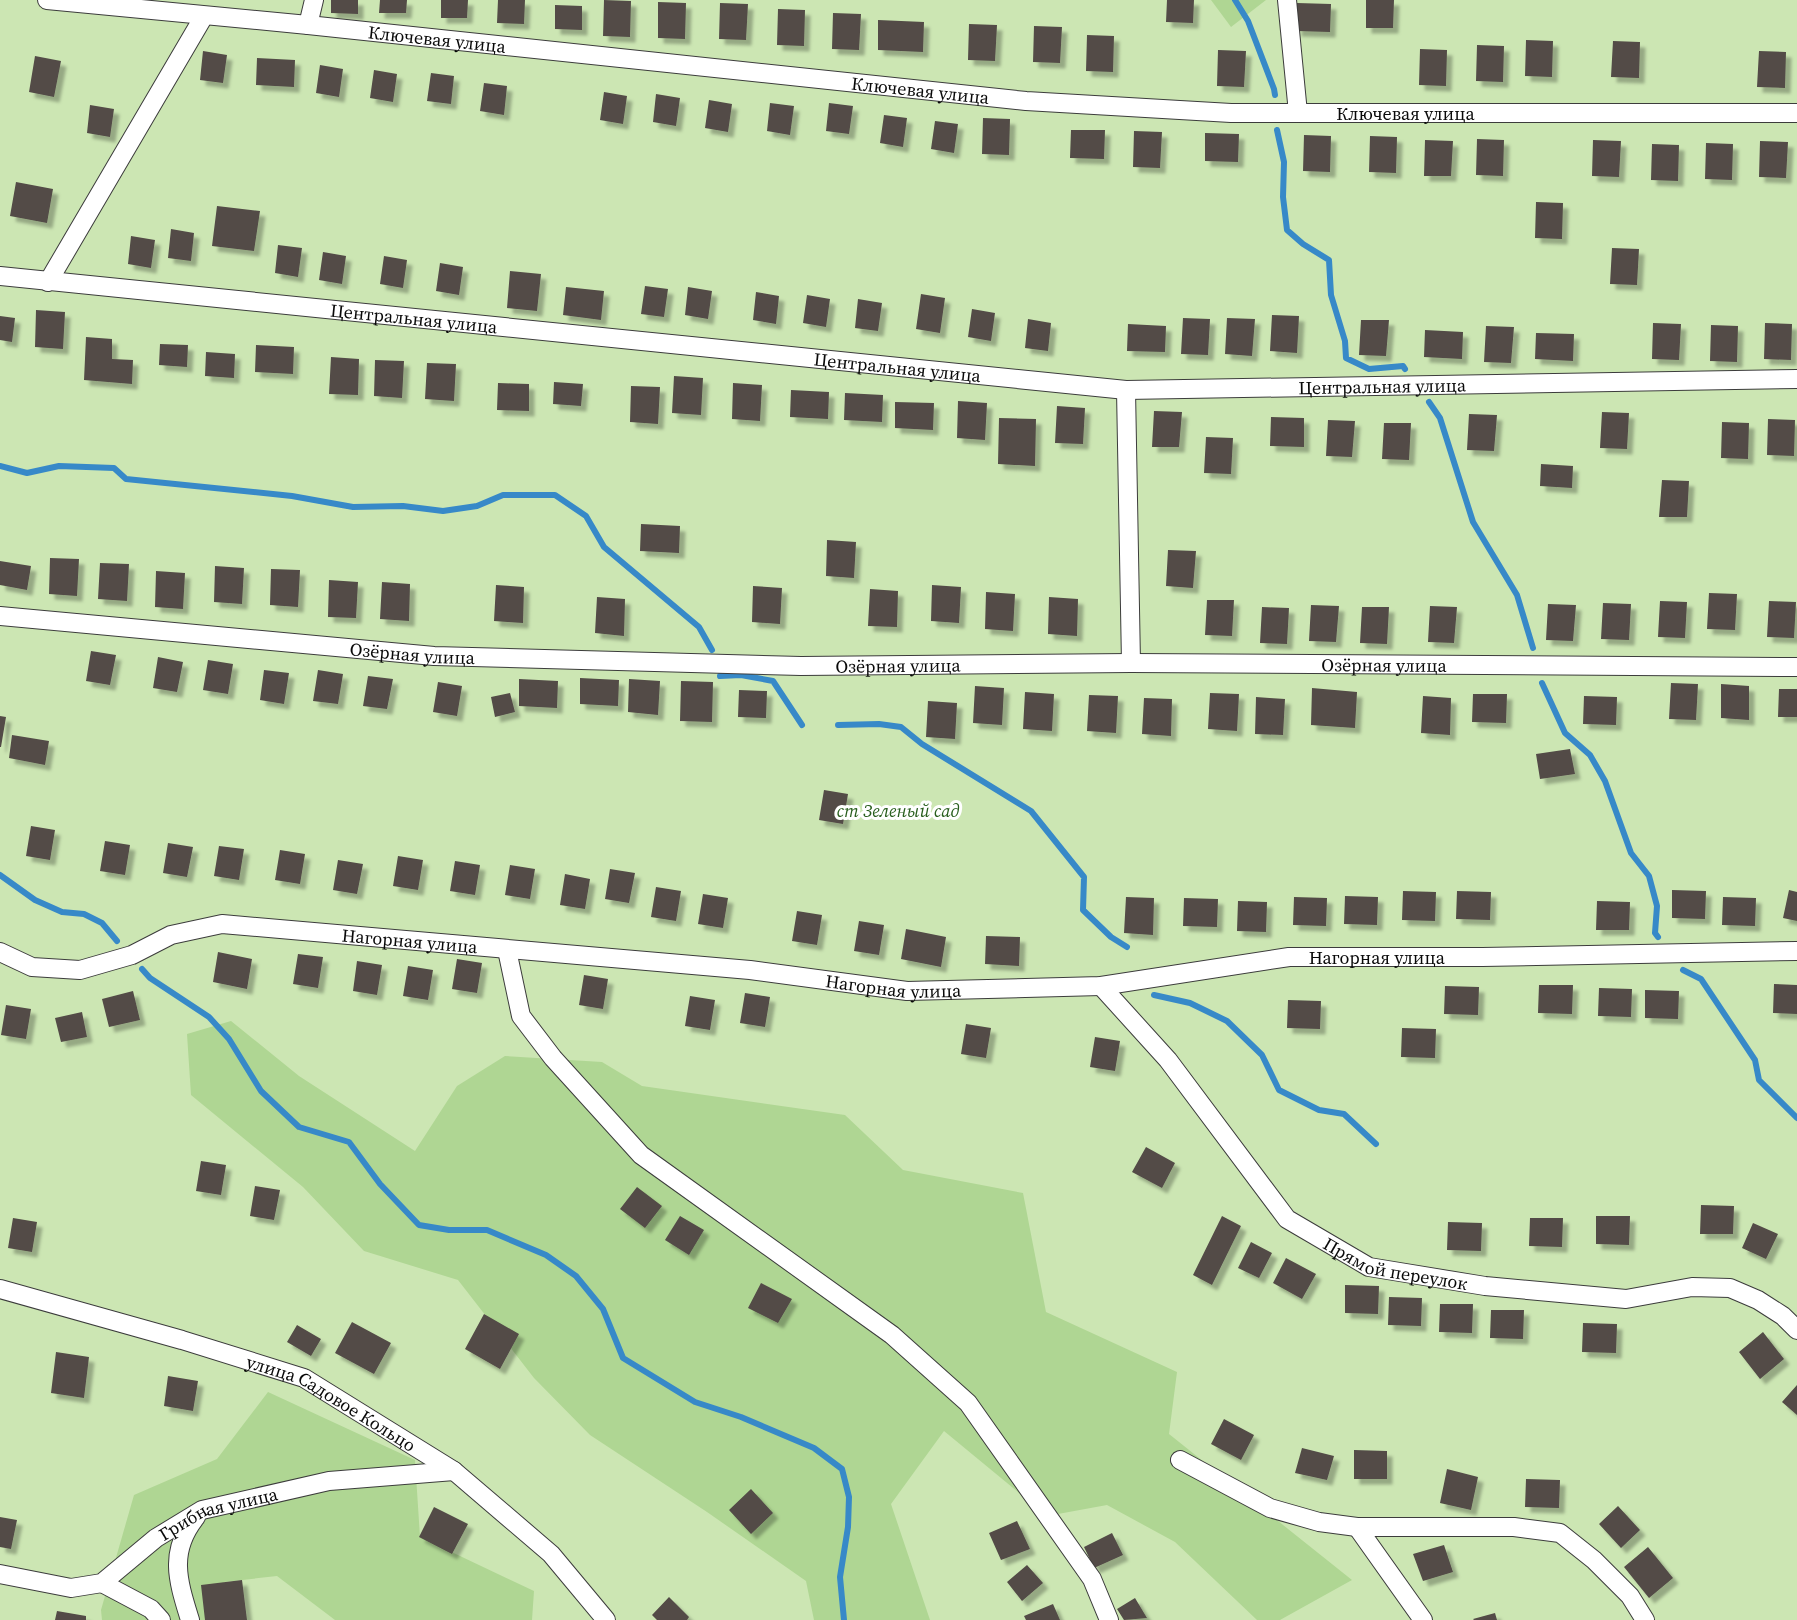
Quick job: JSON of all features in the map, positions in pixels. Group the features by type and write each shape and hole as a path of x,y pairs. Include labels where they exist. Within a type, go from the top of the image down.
{"street":[{"name":"Ключевая улица","path":"47,0 308,25 1026,101 1231,112 1797,113"},
{"path":"308,25 314,0"},
{"path":"1287,0 1298,112"},
{"path":"48,282 204,16"},
{"name":"Центральная улица","path":"0,276 1126,390 1797,379"},
{"path":"1126,390 1131,663"},
{"name":"Озёрная улица","path":"0,616 434,656 801,666 1131,663 1797,667"},
{"name":"Нагорная улица","path":"0,952 32,967 80,970 132,955 171,935 222,924 750,970 907,991 1101,986 1289,957 1482,957 1797,951"},
{"path":"507,950 521,1016 553,1058 641,1155 892,1335 968,1402 1092,1579 1109,1620"},
{"name":"Прямой переулок","path":"1101,986 1168,1060 1287,1219 1369,1267 1485,1286 1626,1299 1692,1287 1730,1288 1758,1300 1784,1316 1797,1330"},
{"name":"улица Садовое Кольцо","path":"0,1289 182,1340 304,1378 454,1471 551,1554 606,1620"},
{"path":"1180,1460 1270,1508 1319,1522 1357,1527 1514,1527 1560,1533 1594,1560 1623,1589 1646,1620"},
{"name":"Грибная улица","path":"102,1583 156,1538 202,1510 329,1481 454,1471"},
{"path":"190,1620 178,1574 177,1554 184,1536 202,1510"},
{"path":"1357,1527 1423,1620"},
{"path":"0,1574 70,1588 102,1583 151,1609 161,1620"}],"green space":[{"name":"ст Зеленый сад","path":"0,0 1797,0 1797,1620 0,1620"},
{"path":"1211,0 1266,0 1231,27"},
{"path":"231,1021 299,1076 415,1151 457,1086 505,1056 602,1062 642,1086 845,1115 903,1170 1023,1193 1046,1312 1177,1372 1169,1434 1352,1580 1280,1620 1257,1620 1175,1542 1107,1505 1047,1516 944,1431 891,1504 930,1620 814,1620 806,1581 590,1435 534,1378 458,1280 364,1251 303,1187 191,1095 187,1034"},
{"path":"268,1392 415,1460 420,1537 534,1591 532,1620 335,1620 277,1576 224,1582 207,1620 102,1620 101,1610 134,1495 217,1459"}],"building":[{"path":"331,0 358,0 358,14 331,13"},
{"path":"380,0 407,0 406,13 379,13"},
{"path":"441,0 468,0 467,18 441,18"},
{"path":"498,0 525,0 524,24 497,23"},
{"path":"604,0 631,1 630,37 603,36"},
{"path":"1167,0 1194,0 1193,23 1166,22"},
{"path":"1366,0 1394,0 1393,28 1366,28"},
{"path":"658,2 686,3 685,39 658,38"},
{"path":"720,3 748,4 746,40 719,39"},
{"path":"1297,3 1331,4 1330,32 1296,31"},
{"path":"555,5 582,6 582,30 555,29"},
{"path":"778,9 805,10 804,46 777,45"},
{"path":"833,13 861,14 859,50 832,49"},
{"path":"878,20 924,22 923,52 878,50"},
{"path":"969,24 997,25 995,61 968,60"},
{"path":"1034,26 1062,27 1060,63 1033,62"},
{"path":"1087,35 1114,36 1113,72 1086,71"},
{"path":"1526,40 1553,41 1552,77 1525,76"},
{"path":"1613,41 1640,42 1639,78 1611,77"},
{"path":"1477,45 1504,46 1503,82 1476,81"},
{"path":"1420,49 1447,50 1446,86 1419,85"},
{"path":"1218,50 1246,51 1244,87 1217,86"},
{"path":"203,51 227,55 223,83 200,80"},
{"path":"1759,51 1786,52 1785,88 1757,87"},
{"path":"35,56 61,61 54,97 29,92"},
{"path":"257,58 295,60 294,87 256,85"},
{"path":"320,65 343,69 339,97 316,93"},
{"path":"374,70 397,74 393,102 370,98"},
{"path":"431,73 454,76 451,104 427,101"},
{"path":"484,83 507,86 504,115 480,111"},
{"path":"604,92 627,96 623,124 600,120"},
{"path":"656,94 680,98 676,126 653,122"},
{"path":"709,100 732,104 728,132 705,128"},
{"path":"770,103 794,106 790,135 767,131"},
{"path":"829,103 853,106 849,134 826,131"},
{"path":"90,105 114,109 110,137 87,133"},
{"path":"884,115 907,118 903,147 880,143"},
{"path":"983,118 1010,119 1009,155 982,154"},
{"path":"935,121 958,124 954,153 931,149"},
{"path":"1071,130 1105,130 1104,159 1070,158"},
{"path":"1134,131 1162,132 1160,168 1133,167"},
{"path":"1205,133 1239,134 1238,162 1205,161"},
{"path":"1304,135 1331,136 1330,172 1303,171"},
{"path":"1370,136 1397,137 1396,173 1369,172"},
{"path":"1477,139 1504,140 1503,176 1476,175"},
{"path":"1425,140 1453,141 1451,176 1424,176"},
{"path":"1593,140 1621,141 1619,177 1592,176"},
{"path":"1760,141 1788,142 1786,178 1759,177"},
{"path":"1706,143 1733,144 1732,180 1705,179"},
{"path":"1652,144 1679,145 1678,181 1651,180"},
{"path":"16,182 53,189 47,223 10,216"},
{"path":"1536,202 1563,203 1562,239 1535,238"},
{"path":"217,206 260,211 254,251 212,246"},
{"path":"171,229 194,233 191,261 168,258"},
{"path":"131,236 155,240 151,268 128,264"},
{"path":"278,245 302,248 298,277 275,273"},
{"path":"1612,248 1639,249 1637,285 1610,284"},
{"path":"323,252 346,256 342,284 319,280"},
{"path":"384,256 407,260 403,288 380,284"},
{"path":"440,263 463,267 459,295 436,291"},
{"path":"510,271 541,274 537,311 507,308"},
{"path":"645,286 668,289 664,317 641,314"},
{"path":"566,287 604,291 601,320 563,315"},
{"path":"688,287 712,291 708,319 685,315"},
{"path":"756,292 779,296 776,324 753,320"},
{"path":"921,294 945,298 940,333 916,329"},
{"path":"807,295 830,299 826,327 803,323"},
{"path":"858,299 882,303 878,331 855,328"},
{"path":"972,309 995,313 991,341 968,337"},
{"path":"36,310 65,312 63,349 35,347"},
{"path":"1272,315 1299,316 1297,353 1270,351"},
{"path":"0,316 15,318 12,342 0,340"},
{"path":"1183,318 1210,319 1208,355 1181,354"},
{"path":"1227,318 1255,319 1252,356 1225,354"},
{"path":"1028,319 1051,323 1048,351 1025,348"},
{"path":"1361,320 1389,320 1386,356 1359,355"},
{"path":"1653,323 1681,324 1679,360 1652,359"},
{"path":"1765,323 1792,324 1791,360 1764,359"},
{"path":"1128,324 1166,326 1165,352 1127,351"},
{"path":"1711,325 1738,326 1737,362 1710,361"},
{"path":"1486,326 1514,327 1511,363 1484,362"},
{"path":"1425,330 1463,332 1462,359 1424,357"},
{"path":"1536,333 1574,334 1573,361 1535,359"},
{"path":"86,337 112,339 112,359 133,360 132,384 84,380"},
{"path":"160,344 188,345 187,367 159,365"},
{"path":"256,345 294,347 293,374 255,372"},
{"path":"206,352 235,354 234,378 205,376"},
{"path":"331,357 359,359 358,395 329,394"},
{"path":"375,360 404,361 402,398 374,396"},
{"path":"427,363 456,364 454,401 425,399"},
{"path":"674,376 703,378 701,415 672,413"},
{"path":"554,382 583,384 581,406 553,404"},
{"path":"498,383 529,384 529,411 497,410"},
{"path":"733,383 762,385 760,421 732,419"},
{"path":"631,386 660,387 658,424 630,422"},
{"path":"791,390 829,392 828,419 790,417"},
{"path":"845,393 883,395 882,422 844,420"},
{"path":"958,401 987,403 985,440 957,438"},
{"path":"895,402 934,403 933,430 895,428"},
{"path":"1057,406 1085,408 1083,444 1055,443"},
{"path":"1154,411 1182,412 1179,447 1152,447"},
{"path":"1602,412 1629,413 1627,449 1600,448"},
{"path":"1469,414 1497,415 1494,451 1467,450"},
{"path":"1271,417 1304,418 1304,447 1270,446"},
{"path":"999,418 1036,419 1035,466 998,464"},
{"path":"1768,419 1795,420 1794,456 1767,455"},
{"path":"1328,420 1355,421 1352,457 1326,456"},
{"path":"1722,422 1749,423 1748,459 1721,458"},
{"path":"1384,423 1411,423 1409,460 1382,459"},
{"path":"1206,437 1233,438 1231,474 1204,473"},
{"path":"1541,464 1573,466 1572,488 1540,486"},
{"path":"1662,480 1689,481 1687,517 1659,517"},
{"path":"641,524 680,526 679,553 640,551"},
{"path":"827,540 856,542 854,578 826,576"},
{"path":"1168,550 1196,551 1193,588 1166,586"},
{"path":"50,558 79,559 77,596 49,594"},
{"path":"0,561 31,566 27,590 0,585"},
{"path":"100,563 129,564 127,601 98,599"},
{"path":"215,566 244,568 242,604 214,602"},
{"path":"271,569 300,570 298,607 270,605"},
{"path":"156,571 185,573 183,609 155,607"},
{"path":"329,580 358,582 356,618 328,617"},
{"path":"382,582 410,584 409,621 380,619"},
{"path":"496,585 524,587 523,623 494,621"},
{"path":"932,585 961,587 959,623 931,621"},
{"path":"753,586 782,588 780,624 752,622"},
{"path":"870,589 898,591 897,627 868,626"},
{"path":"986,592 1015,594 1013,631 985,629"},
{"path":"1709,593 1737,594 1735,630 1707,629"},
{"path":"597,597 625,599 624,636 595,633"},
{"path":"1049,597 1078,599 1077,636 1048,634"},
{"path":"1207,600 1234,600 1232,636 1205,635"},
{"path":"1660,601 1687,602 1685,638 1658,637"},
{"path":"1769,601 1796,602 1794,638 1767,637"},
{"path":"1603,603 1631,604 1629,640 1601,639"},
{"path":"1548,604 1576,605 1573,641 1546,640"},
{"path":"1311,605 1339,606 1336,642 1309,641"},
{"path":"1430,606 1457,607 1454,643 1428,642"},
{"path":"1262,607 1289,608 1287,644 1260,643"},
{"path":"1362,607 1389,607 1387,644 1360,643"},
{"path":"91,651 116,655 110,685 86,681"},
{"path":"158,657 183,662 177,692 153,688"},
{"path":"208,660 233,664 228,694 203,690"},
{"path":"264,670 289,673 284,704 260,700"},
{"path":"318,670 343,674 338,704 313,701"},
{"path":"368,676 393,679 387,709 363,706"},
{"path":"580,678 619,680 618,706 580,704"},
{"path":"519,679 558,681 557,708 519,706"},
{"path":"629,679 660,681 658,715 628,712"},
{"path":"681,681 713,682 712,722 680,721"},
{"path":"438,682 462,686 457,716 433,712"},
{"path":"1671,683 1698,684 1696,720 1669,719"},
{"path":"1721,684 1749,686 1749,720 1721,718"},
{"path":"975,686 1004,688 1002,725 973,723"},
{"path":"1312,688 1357,692 1355,728 1311,725"},
{"path":"1779,689 1797,689 1797,717 1778,717"},
{"path":"739,690 767,691 766,718 738,717"},
{"path":"1025,692 1054,694 1052,731 1023,729"},
{"path":"510,693 515,712 495,717 491,697"},
{"path":"1210,693 1239,694 1237,731 1208,729"},
{"path":"1473,694 1507,694 1506,723 1472,722"},
{"path":"1089,695 1118,696 1116,733 1087,731"},
{"path":"1423,696 1451,698 1450,735 1421,733"},
{"path":"1584,696 1617,697 1616,725 1583,724"},
{"path":"1256,697 1285,699 1283,735 1255,734"},
{"path":"1144,698 1172,699 1171,736 1142,734"},
{"path":"928,701 957,703 955,739 926,737"},
{"path":"0,716 6,717 1,747 0,747"},
{"path":"12,735 49,741 45,765 9,758"},
{"path":"1570,749 1575,774 1540,779 1536,754"},
{"path":"824,790 848,794 843,824 819,820"},
{"path":"31,826 55,830 50,860 26,856"},
{"path":"105,841 130,845 125,875 100,871"},
{"path":"168,843 193,847 187,877 163,873"},
{"path":"219,846 244,849 239,880 214,876"},
{"path":"280,850 305,854 300,884 275,880"},
{"path":"398,856 423,860 418,890 393,886"},
{"path":"338,860 363,864 357,894 333,890"},
{"path":"455,861 480,865 475,895 450,891"},
{"path":"510,865 535,869 530,899 505,895"},
{"path":"610,869 635,873 629,903 605,899"},
{"path":"565,874 590,879 585,909 560,905"},
{"path":"656,887 681,891 676,921 651,917"},
{"path":"1672,890 1706,891 1705,919 1672,918"},
{"path":"1789,890 1797,892 1797,921 1783,918"},
{"path":"1403,891 1436,892 1435,921 1402,920"},
{"path":"1457,891 1491,892 1490,920 1456,919"},
{"path":"703,894 728,898 723,928 698,924"},
{"path":"1345,896 1378,897 1377,925 1344,924"},
{"path":"1126,897 1154,898 1153,935 1124,933"},
{"path":"1294,897 1327,898 1326,926 1293,925"},
{"path":"1723,897 1756,898 1755,926 1722,925"},
{"path":"1184,898 1218,899 1217,927 1183,926"},
{"path":"1238,901 1267,902 1266,932 1237,931"},
{"path":"1597,901 1630,902 1629,930 1596,930"},
{"path":"797,911 822,915 817,945 792,941"},
{"path":"859,921 884,925 879,955 854,951"},
{"path":"906,929 946,937 941,967 901,959"},
{"path":"986,936 1020,937 1019,966 985,964"},
{"path":"218,952 252,959 247,989 213,982"},
{"path":"298,954 323,957 318,988 293,984"},
{"path":"457,959 482,963 477,993 452,989"},
{"path":"357,961 382,965 377,995 353,991"},
{"path":"408,966 433,970 428,1000 403,996"},
{"path":"584,975 608,979 603,1009 579,1005"},
{"path":"1774,984 1797,985 1797,1014 1773,1013"},
{"path":"1539,985 1573,985 1572,1014 1538,1013"},
{"path":"1445,986 1479,987 1478,1015 1444,1014"},
{"path":"1599,988 1632,989 1631,1017 1598,1016"},
{"path":"1645,990 1679,991 1678,1019 1645,1018"},
{"path":"133,991 140,1020 109,1027 102,999"},
{"path":"745,993 770,997 765,1027 740,1023"},
{"path":"690,996 715,1000 710,1030 685,1026"},
{"path":"1288,1000 1321,1001 1320,1029 1287,1028"},
{"path":"6,1005 31,1009 26,1039 1,1035"},
{"path":"82,1012 87,1037 61,1042 55,1018"},
{"path":"966,1024 991,1028 986,1058 961,1054"},
{"path":"1402,1028 1436,1029 1435,1058 1401,1057"},
{"path":"1095,1037 1120,1041 1115,1071 1090,1067"},
{"path":"1146,1147 1175,1163 1162,1188 1132,1172"},
{"path":"201,1161 226,1165 221,1195 196,1191"},
{"path":"255,1186 280,1190 274,1220 250,1216"},
{"path":"637,1187 662,1206 645,1228 620,1209"},
{"path":"1701,1205 1734,1206 1733,1234 1700,1234"},
{"path":"680,1216 704,1230 689,1255 665,1240"},
{"path":"1222,1216 1241,1226 1212,1285 1193,1275"},
{"path":"1596,1216 1630,1216 1629,1245 1596,1244"},
{"path":"13,1218 37,1222 32,1252 8,1248"},
{"path":"1530,1218 1563,1218 1562,1247 1529,1246"},
{"path":"1448,1222 1482,1223 1481,1251 1447,1250"},
{"path":"1753,1223 1778,1234 1766,1259 1742,1248"},
{"path":"1251,1242 1272,1253 1259,1278 1238,1268"},
{"path":"1286,1258 1316,1274 1302,1299 1273,1283"},
{"path":"761,1283 792,1299 778,1323 748,1308"},
{"path":"1345,1285 1379,1286 1378,1314 1345,1313"},
{"path":"1389,1297 1422,1298 1421,1326 1388,1325"},
{"path":"1440,1304 1473,1304 1472,1333 1439,1332"},
{"path":"1491,1310 1524,1310 1523,1339 1490,1338"},
{"path":"484,1314 519,1334 500,1369 465,1349"},
{"path":"352,1322 391,1343 374,1374 335,1353"},
{"path":"1583,1323 1617,1324 1616,1353 1582,1352"},
{"path":"297,1325 321,1339 311,1356 287,1342"},
{"path":"1763,1332 1784,1359 1760,1379 1739,1352"},
{"path":"56,1352 89,1357 84,1398 51,1393"},
{"path":"168,1376 198,1381 193,1411 164,1406"},
{"path":"1797,1385 1797,1415 1782,1402"},
{"path":"1224,1419 1254,1435 1241,1460 1211,1444"},
{"path":"1302,1448 1334,1456 1327,1480 1295,1473"},
{"path":"1354,1450 1387,1451 1387,1479 1354,1479"},
{"path":"1447,1469 1478,1477 1471,1510 1440,1503"},
{"path":"1526,1479 1560,1480 1559,1508 1525,1507"},
{"path":"751,1489 773,1513 751,1534 729,1510"},
{"path":"1618,1506 1640,1530 1621,1548 1599,1524"},
{"path":"434,1507 468,1524 452,1554 419,1537"},
{"path":"0,1517 17,1520 11,1549 0,1547"},
{"path":"1017,1521 1030,1549 1001,1560 989,1533"},
{"path":"1112,1533 1123,1555 1094,1568 1084,1547"},
{"path":"1444,1545 1453,1572 1423,1581 1413,1554"},
{"path":"1648,1547 1673,1578 1649,1598 1624,1567"},
{"path":"1027,1565 1043,1583 1022,1601 1007,1582"},
{"path":"242,1580 247,1620 205,1620 201,1585"},
{"path":"669,1597 689,1617 687,1620 657,1620 652,1615"},
{"path":"1135,1598 1147,1618 1124,1620 1117,1609"},
{"path":"1053,1604 1060,1620 1026,1620 1024,1616"},
{"path":"57,1611 86,1616 86,1620 55,1620"},
{"path":"1495,1613 1497,1620 1473,1619"}],"waterway":[{"path":"1235,0 1248,21 1275,95"},
{"path":"1277,130 1284,162 1283,197 1287,230 1303,244 1329,260 1331,295 1345,341 1346,358 1369,369 1403,366 1405,369"},
{"path":"1429,402 1440,418 1473,522 1517,595 1533,648"},
{"path":"0,466 27,473 59,466 114,468 126,479 292,496 353,507 403,506 443,511 477,506 503,495 555,495 586,516 604,547 699,627 712,650"},
{"path":"720,676 741,675 773,681 802,725"},
{"path":"1542,683 1565,733 1590,755 1605,781 1631,853 1649,876 1657,906 1655,933 1658,937"},
{"path":"838,725 879,724 901,727 922,744 1031,811 1084,877 1083,910 1111,937 1127,947"},
{"path":"0,875 35,900 62,912 84,914 102,923 117,941"},
{"path":"142,969 150,978 209,1017 229,1039 261,1091 299,1127 349,1142 380,1184 419,1225 449,1230 487,1230 546,1255 576,1276 603,1309 623,1358 695,1402 741,1417 814,1448 842,1469 849,1497 848,1527 840,1577 844,1620"},
{"path":"1683,970 1701,979 1755,1060 1759,1080 1797,1118"},
{"path":"1154,995 1190,1003 1227,1021 1262,1055 1279,1090 1319,1110 1344,1114 1376,1144"}]}
